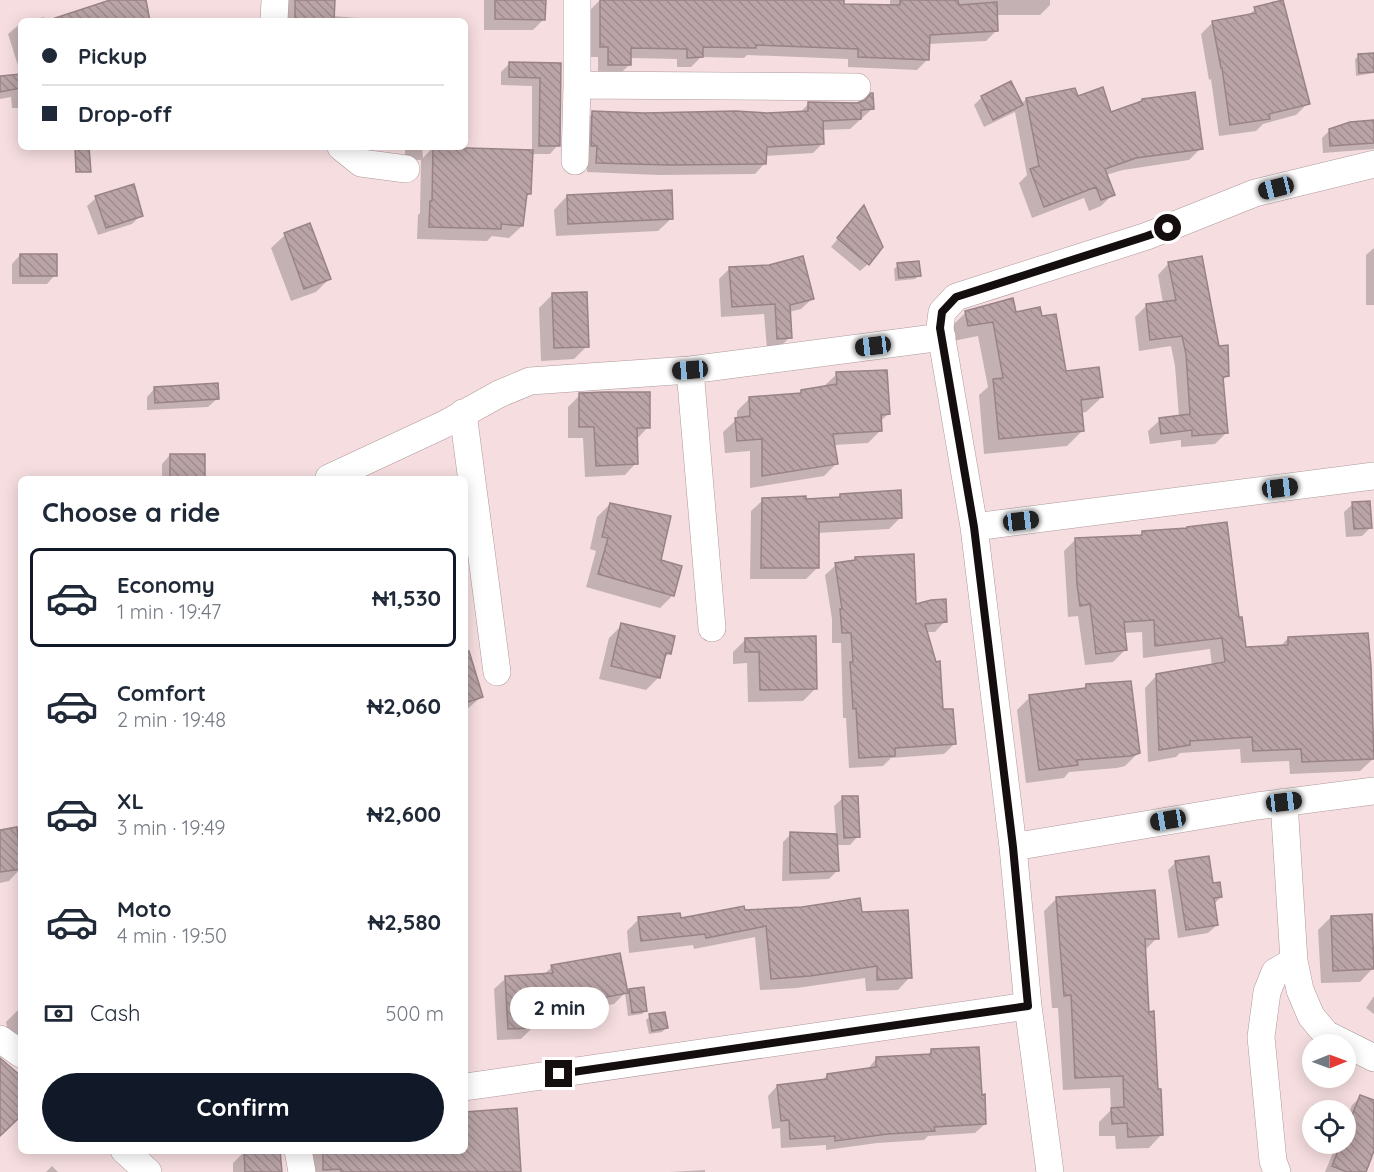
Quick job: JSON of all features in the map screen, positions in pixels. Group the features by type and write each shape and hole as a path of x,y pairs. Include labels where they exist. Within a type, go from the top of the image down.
{"street":[{"path":"274,18 275,0"},
{"path":"575,162 577,0"},
{"path":"577,85 857,87"},
{"path":"345,150 361,163 406,169"},
{"path":"1050,1172 1028,1006 1013,847 974,527 940,328 942,312 956,297 1147,236 1255,193 1374,164"},
{"path":"333,476 530,381 690,370 942,337"},
{"path":"690,370 712,628"},
{"path":"463,413 497,672"},
{"path":"974,527 1374,476"},
{"path":"1013,847 1284,802 1374,791"},
{"path":"1284,802 1294,961 1300,990 1311,1016 1326,1034 1374,1058"},
{"path":"1277,1172 1273,1161 1261,1037 1267,992 1275,972 1294,961"},
{"path":"468,1087 1028,1006"},
{"path":"0,1039 18,1052"},
{"path":"128,1154 148,1172"},
{"path":"299,1154 302,1172"}],"building":[{"path":"110,0 146,0 149,18 55,18"},
{"path":"295,0 335,0 334,18 295,18"},
{"path":"495,0 546,0 545,20 495,19"},
{"path":"600,0 844,0 844,4 900,5 900,0 958,0 959,5 997,2 998,31 930,35 929,60 858,57 858,49 756,45 756,48 703,47 703,57 687,58 687,49 631,48 631,65 608,65 608,47 600,47"},
{"path":"1283,0 1310,104 1269,114 1270,119 1230,125 1222,68 1212,21 1256,13 1254,7"},
{"path":"1374,53 1374,72 1359,73 1358,54"},
{"path":"509,62 561,63 560,146 539,146 540,78 509,77"},
{"path":"18,74 18,89 0,92 0,76"},
{"path":"1011,81 1023,105 993,120 981,96"},
{"path":"1103,87 1111,112 1142,101 1142,99 1195,92 1203,149 1136,158 1105,169 1115,195 1101,200 1096,187 1044,207 1030,169 1039,166 1026,98 1075,88 1078,96"},
{"path":"873,93 874,109 861,110 861,119 823,121 824,144 767,147 766,164 596,163 597,146 591,146 592,111 767,113 808,111 808,102 857,103 865,100"},
{"path":"1374,120 1374,143 1330,146 1329,129 1350,122"},
{"path":"468,148 533,150 531,194 527,194 523,226 501,224 501,229 429,227 430,201 432,201 433,150 468,150"},
{"path":"75,150 89,150 91,172 76,172"},
{"path":"134,184 143,216 106,228 95,196"},
{"path":"672,190 673,219 568,224 567,195"},
{"path":"864,205 883,247 869,265 837,238"},
{"path":"310,223 331,279 304,289 284,233"},
{"path":"20,254 57,254 57,276 20,276"},
{"path":"803,256 814,299 790,305 792,338 777,339 775,304 732,307 729,267 769,265"},
{"path":"1202,256 1219,346 1228,345 1229,376 1223,377 1228,433 1192,436 1192,430 1161,434 1159,418 1190,414 1186,354 1182,336 1150,340 1146,304 1176,300 1168,262"},
{"path":"919,261 921,276 899,278 897,263"},
{"path":"587,292 589,347 554,348 552,293"},
{"path":"1013,298 1016,312 1040,307 1042,316 1056,314 1066,371 1099,367 1103,397 1081,400 1084,431 999,439 993,379 1003,378 993,322 968,326 965,311"},
{"path":"887,370 890,414 881,415 882,431 833,434 838,464 762,476 762,439 737,441 735,418 750,416 749,397 801,393 801,390 837,384 836,372"},
{"path":"218,383 219,399 155,403 154,387"},
{"path":"650,392 650,428 637,428 638,464 596,466 594,427 579,427 579,393"},
{"path":"170,454 205,454 205,476 170,476"},
{"path":"901,490 902,518 819,522 819,568 761,568 762,498 806,496 806,499"},
{"path":"1370,501 1372,528 1354,529 1352,502"},
{"path":"610,503 671,516 661,560 682,566 674,596 598,574 608,538 602,537"},
{"path":"1227,522 1239,617 1242,617 1246,647 1288,645 1288,637 1368,633 1374,759 1302,762 1301,749 1253,751 1252,737 1190,741 1190,745 1159,750 1156,674 1225,662 1222,638 1155,646 1154,620 1124,622 1127,650 1096,654 1090,604 1080,606 1075,538 1142,535 1142,531"},
{"path":"914,554 916,604 946,599 947,622 925,624 936,662 940,661 943,709 953,709 956,744 895,748 895,756 859,758 856,708 853,709 851,633 842,633 840,609 842,609 835,563 855,560 855,557"},
{"path":"621,623 675,636 671,654 666,653 660,678 611,666"},
{"path":"816,636 817,689 760,690 759,652 745,652 745,638"},
{"path":"468,651 469,651 483,697 468,702"},
{"path":"1131,681 1140,753 1131,756 1077,760 1078,765 1039,770 1029,695 1086,688 1086,684"},
{"path":"842,796 858,796 860,837 844,838"},
{"path":"17,827 18,869 0,872 0,830"},
{"path":"790,832 837,834 839,871 790,873"},
{"path":"1209,856 1213,883 1220,882 1222,897 1214,898 1218,925 1186,930 1175,861"},
{"path":"1155,890 1159,939 1145,939 1149,1012 1154,1011 1163,1135 1128,1137 1127,1123 1112,1124 1111,1108 1124,1107 1123,1076 1075,1078 1071,995 1064,996 1056,897"},
{"path":"860,898 862,912 908,910 912,978 877,980 877,966 771,979 766,926 706,938 705,934 641,941 638,917 680,913 681,918 744,906 745,910 802,907"},
{"path":"1372,914 1374,969 1333,971 1331,916"},
{"path":"620,953 628,993 533,1011 534,1028 508,1029 505,976 553,973 551,965"},
{"path":"644,987 647,1011 632,1013 629,989"},
{"path":"665,1012 668,1028 652,1031 649,1014"},
{"path":"979,1047 986,1124 934,1127 935,1131 835,1141 835,1136 790,1139 789,1120 781,1121 777,1085 827,1079 827,1074 876,1067 876,1057 931,1054 931,1049"},
{"path":"0,1058 18,1073 18,1119 0,1136"},
{"path":"1360,1095 1374,1100 1374,1151 1366,1172 1347,1172 1332,1166 1337,1154 1356,1154 1356,1105"},
{"path":"517,1108 521,1172 341,1172 341,1169 323,1170 323,1154 468,1154 468,1112"},
{"path":"244,1154 280,1154 282,1172 245,1172"}],"route":[{"path":"559,1074 1028,1006 1013,847 977,550 940,328 942,312 956,297 1168,228"}]}
